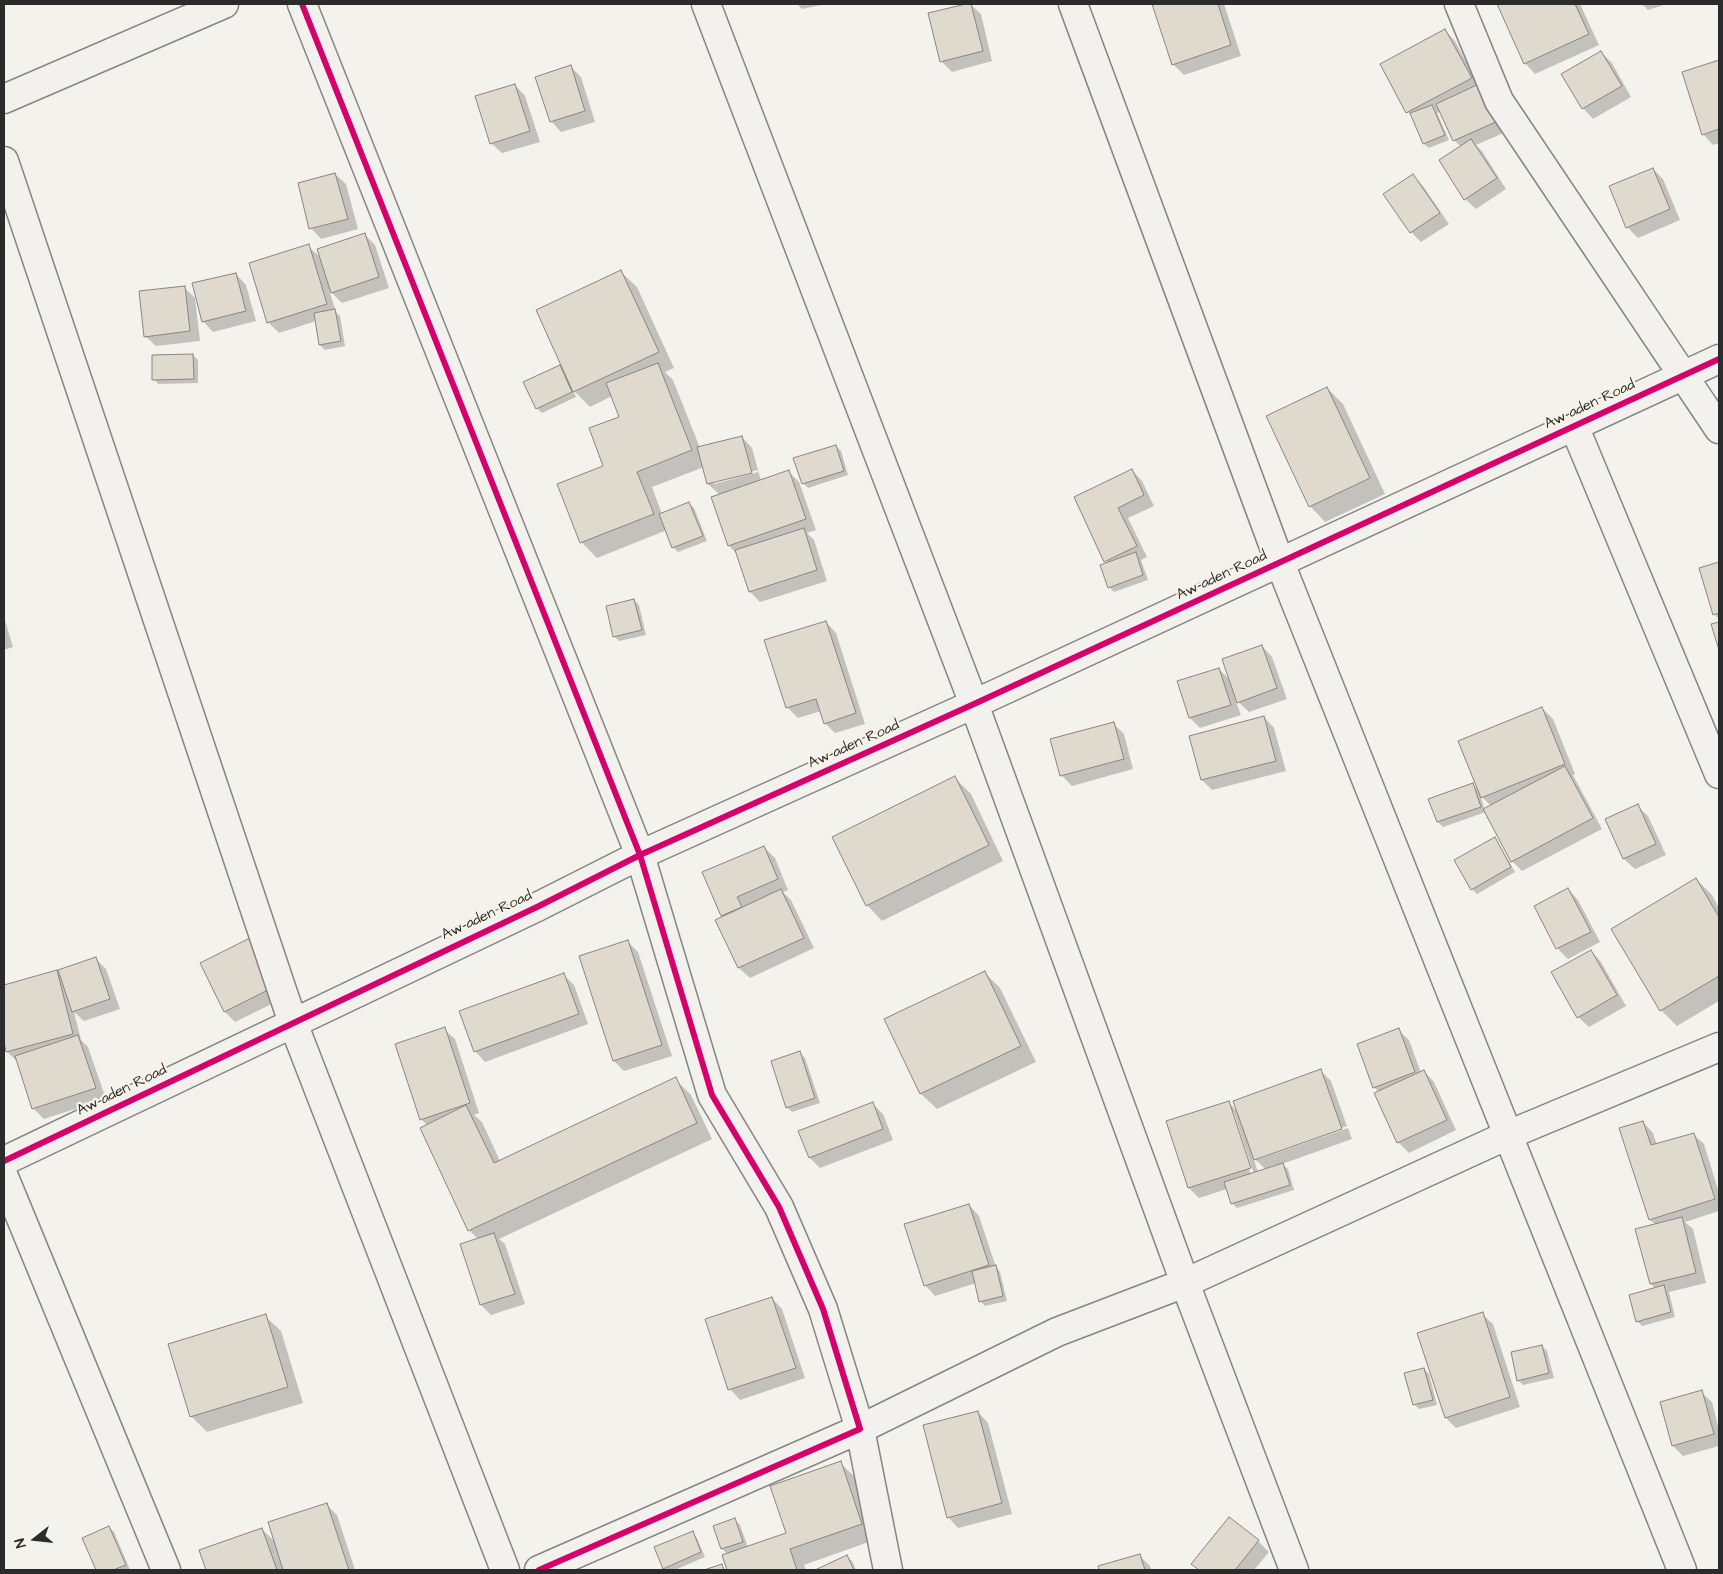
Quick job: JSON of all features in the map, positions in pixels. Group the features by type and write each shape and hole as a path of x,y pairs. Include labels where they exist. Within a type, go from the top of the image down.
{"street":[{"path":"4,99 224,4"},
{"path":"302,4 640,855 712,1095 779,1207 824,1309 860,1429 888,1570"},
{"path":"706,4 974,704 1185,1283 1294,1570"},
{"path":"1073,4 1280,563 1682,1570"},
{"path":"1459,4 1499,101 1719,429"},
{"path":"4,161 293,1023 505,1570"},
{"name":"Aw-aden Road","path":"4,1161 539,906 640,855 974,704 1719,359"},
{"path":"1574,426 1719,774"},
{"path":"539,1570 860,1429 1057,1332 1185,1283 1508,1135 1719,1047"},
{"path":"4,1177 166,1570"}],"building":[{"path":"971,4 983,51 940,62 928,13"},
{"path":"1152,4 1218,4 1231,45 1172,65"},
{"path":"1497,4 1575,4 1589,34 1524,64"},
{"path":"1445,29 1472,78 1406,113 1380,64"},
{"path":"1601,51 1622,86 1582,109 1561,74"},
{"path":"1719,60 1719,129 1702,135 1682,72"},
{"path":"571,65 585,111 550,122 535,77"},
{"path":"1481,83 1498,121 1453,141 1436,104"},
{"path":"515,84 530,131 490,144 475,96"},
{"path":"1432,105 1445,135 1423,144 1410,113"},
{"path":"1471,139 1497,178 1464,200 1439,160"},
{"path":"1653,168 1670,209 1626,228 1609,186"},
{"path":"335,173 348,219 309,229 298,183"},
{"path":"1413,174 1440,213 1410,233 1383,194"},
{"path":"365,233 379,277 331,293 317,249"},
{"path":"309,244 327,304 267,323 249,263"},
{"path":"621,270 659,352 573,392 536,310"},
{"path":"236,273 246,311 202,322 192,283"},
{"path":"185,286 190,331 144,337 139,291"},
{"path":"335,309 341,341 319,345 314,313"},
{"path":"193,354 194,379 152,380 152,355"},
{"path":"658,363 692,450 637,472 654,514 580,543 557,484 603,466 589,428 619,417 606,383"},
{"path":"560,365 572,392 536,409 523,382"},
{"path":"1327,387 1370,478 1309,507 1266,416"},
{"path":"742,436 752,473 707,484 697,447"},
{"path":"836,445 844,471 802,484 793,458"},
{"path":"1132,469 1144,495 1118,508 1137,546 1104,562 1074,497"},
{"path":"789,470 806,519 728,546 711,497"},
{"path":"689,502 703,536 672,548 659,514"},
{"path":"804,528 817,570 749,592 735,550"},
{"path":"1136,552 1143,575 1108,588 1100,565"},
{"path":"1719,562 1719,613 1713,615 1699,568"},
{"path":"634,599 642,630 613,637 606,606"},
{"path":"826,621 856,713 824,724 816,699 786,708 764,640"},
{"path":"1719,622 1719,650 1711,624"},
{"path":"1262,645 1277,688 1237,703 1222,659"},
{"path":"1219,668 1231,705 1189,718 1177,681"},
{"path":"1542,707 1565,764 1481,798 1458,741"},
{"path":"1264,716 1276,761 1201,780 1189,736"},
{"path":"1114,722 1124,759 1060,776 1050,739"},
{"path":"1565,766 1593,818 1511,862 1483,809"},
{"path":"955,776 989,845 866,906 832,837"},
{"path":"1473,783 1481,807 1437,822 1428,799"},
{"path":"1638,804 1656,844 1623,859 1605,819"},
{"path":"1495,837 1511,867 1471,890 1454,860"},
{"path":"764,846 778,879 737,897 742,907 721,916 702,872"},
{"path":"1696,878 1719,917 1719,976 1660,1011 1611,929"},
{"path":"1568,888 1591,932 1556,949 1534,906"},
{"path":"781,889 804,938 738,968 715,920"},
{"path":"258,934 282,983 224,1012 200,963"},
{"path":"628,940 662,1045 613,1061 579,956"},
{"path":"1591,950 1617,995 1577,1018 1551,972"},
{"path":"96,957 110,999 72,1012 58,970"},
{"path":"57,970 73,1034 6,1052 4,1042 4,985"},
{"path":"985,971 1021,1046 920,1094 884,1019"},
{"path":"564,973 579,1014 474,1052 459,1011"},
{"path":"445,1027 470,1103 420,1120 395,1044"},
{"path":"1399,1028 1415,1072 1373,1088 1357,1044"},
{"path":"78,1035 96,1088 32,1109 15,1056"},
{"path":"800,1051 815,1098 786,1108 771,1061"},
{"path":"1321,1069 1342,1129 1254,1160 1233,1101"},
{"path":"1424,1070 1447,1120 1397,1143 1374,1093"},
{"path":"676,1077 697,1123 468,1231 420,1128 466,1105 494,1163"},
{"path":"1229,1101 1251,1168 1188,1188 1166,1121"},
{"path":"873,1102 883,1129 809,1158 798,1131"},
{"path":"1643,1121 1651,1145 1694,1133 1715,1199 1649,1220 1619,1128"},
{"path":"1283,1163 1290,1185 1231,1204 1224,1182"},
{"path":"969,1204 989,1265 924,1286 904,1224"},
{"path":"1682,1217 1696,1273 1650,1284 1635,1229"},
{"path":"494,1233 515,1294 480,1305 460,1244"},
{"path":"996,1265 1003,1296 979,1302 972,1271"},
{"path":"1664,1285 1671,1312 1636,1322 1629,1295"},
{"path":"772,1297 796,1368 728,1390 705,1319"},
{"path":"1483,1312 1510,1397 1445,1418 1417,1333"},
{"path":"266,1314 288,1387 190,1417 168,1344"},
{"path":"1542,1345 1549,1373 1517,1381 1511,1352"},
{"path":"1424,1368 1433,1400 1413,1405 1404,1373"},
{"path":"1702,1390 1714,1434 1672,1446 1660,1402"},
{"path":"978,1411 1002,1503 947,1518 923,1425"},
{"path":"841,1461 862,1524 790,1549 797,1570 727,1570 722,1555 786,1533 770,1486"},
{"path":"327,1503 349,1570 283,1570 268,1522"},
{"path":"1229,1517 1259,1540 1235,1570 1199,1570 1191,1564"},
{"path":"735,1518 743,1542 721,1549 713,1526"},
{"path":"109,1526 126,1565 113,1570 96,1570 82,1538"},
{"path":"262,1528 277,1570 206,1570 199,1550"},
{"path":"693,1531 701,1552 663,1569 654,1547"},
{"path":"1140,1554 1145,1570 1099,1570 1098,1566"},
{"path":"847,1555 854,1570 815,1570"},
{"path":"722,1564 724,1570 704,1570"}],"cycle path":[{"path":"302,4 640,855 712,1095 779,1207 823,1309 860,1429 539,1570"},
{"path":"4,1161 539,906 640,855 974,704 1719,359"}]}
